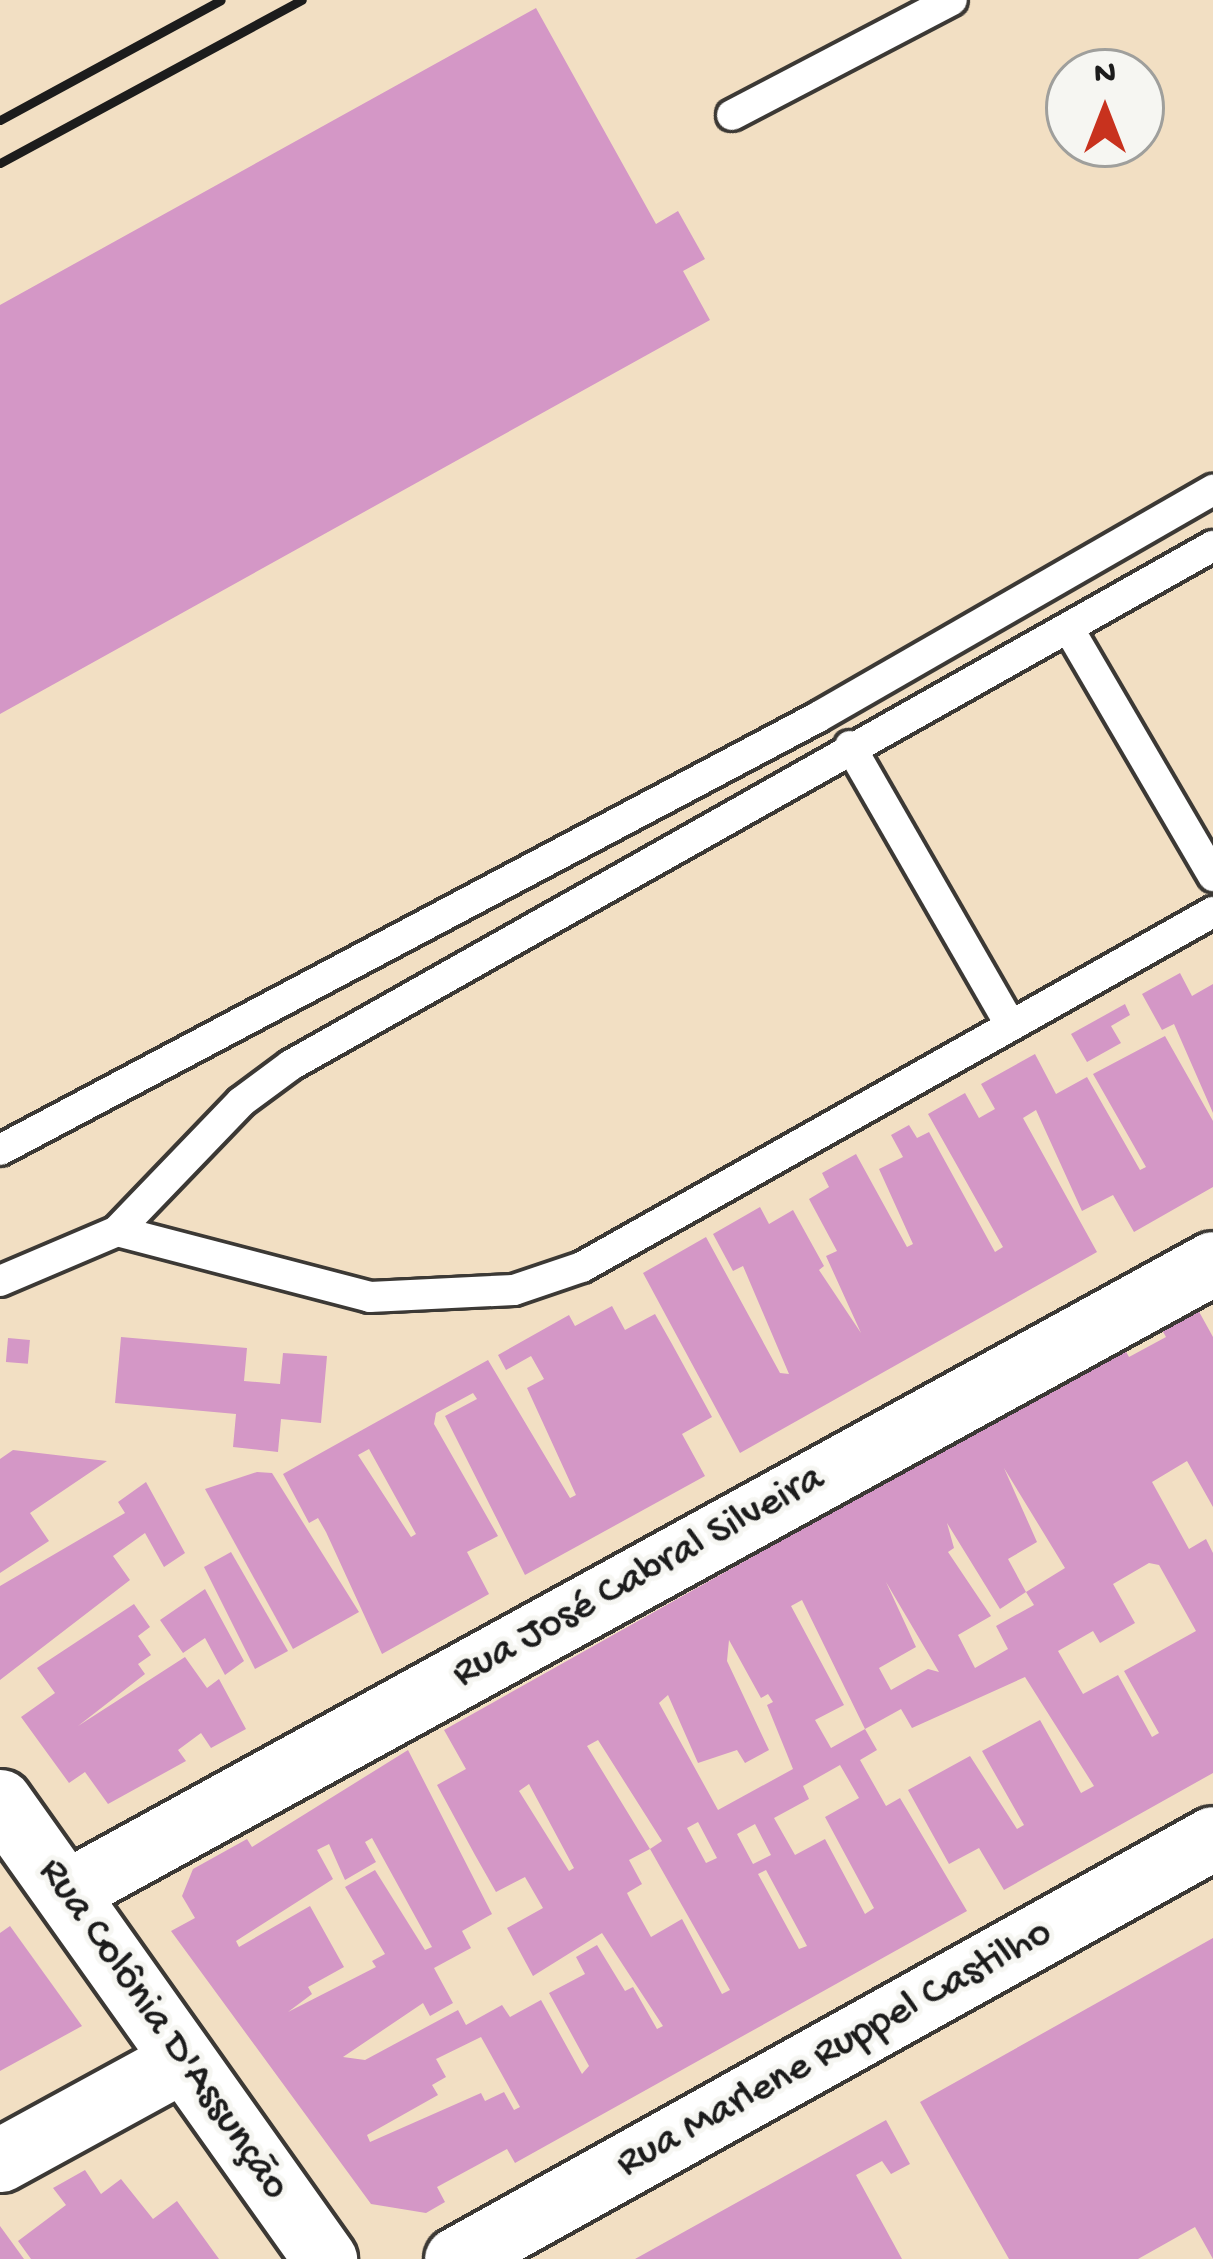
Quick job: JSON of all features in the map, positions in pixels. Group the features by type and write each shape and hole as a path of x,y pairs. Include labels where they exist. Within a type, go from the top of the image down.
{"street":[{"name":"Rua José Cabral Silveira","path":"66,1892 1213,1263"},
{"name":"Rua Colônia D'Assunção","path":"0,1801 179,2062 325,2259"},
{"name":"Rua Marlene Ruppel Castilho","path":"456,2259 1213,1838"},
{"path":"0,2160 179,2062"}],"lane":[{"path":"732,115 952,0"},
{"path":"0,1150 818,717 1213,490"},
{"path":"0,1281 117,1231 242,1102 291,1065 850,746 1070,631 1213,546"},
{"path":"1070,631 1213,876"},
{"path":"850,746 1010,1024"},
{"path":"117,1231 370,1297 514,1290 582,1267 1213,912"}],"building":[{"path":"536,8 656,224 678,211 705,259 683,271 710,320 0,714 0,305"},
{"path":"1180,973 1192,996 1213,984 1213,1113 1174,1024 1162,1030 1142,994"},
{"path":"1125,1004 1130,1015 1111,1026 1121,1043 1087,1062 1071,1034"},
{"path":"1165,1036 1213,1121 1213,1187 1134,1232 1113,1195 1082,1211 1036,1110 1023,1118 1097,1252 740,1453 643,1273 706,1237 780,1373 789,1374 743,1266 733,1271 713,1234 760,1207 769,1224 793,1210 824,1266 819,1270 861,1333 826,1256 837,1251 809,1199 829,1187 822,1173 856,1154 907,1247 913,1244 879,1169 903,1157 891,1135 909,1125 917,1138 929,1132 995,1252 1003,1247 928,1114 965,1093 979,1118 995,1109 981,1084 1035,1054 1056,1094 1087,1077 1140,1170 1146,1167 1093,1074"},
{"path":"612,1306 625,1330 655,1314 712,1417 682,1434 705,1476 525,1575 445,1416 477,1399 473,1393 436,1413 434,1424 498,1536 467,1552 489,1594 382,1654 326,1532 318,1518 309,1523 283,1474 488,1360 570,1498 576,1495 527,1388 544,1379 531,1356 506,1370 498,1355 569,1315 575,1326","holes":["369,1449 416,1534 411,1537 358,1455"]},
{"path":"1197,1308 1213,1337 1213,1507 1187,1461 1152,1482 1189,1549 1206,1539 1213,1553 1213,1773 1004,1890 979,1848 949,1864 908,1790 970,1756 1017,1829 1024,1825 982,1751 1040,1720 1081,1793 1094,1786 1025,1677 912,1728 901,1709 865,1729 877,1750 860,1760 886,1806 900,1798 967,1911 515,2163 507,2149 437,2187 445,2202 426,2213 371,2204 171,1931 195,1918 182,1896 193,1869 247,1839 252,1847 408,1750 492,1914 462,1931 471,1948 434,1968 453,2003 430,2016 423,2003 343,2057 365,2060 458,2010 466,2025 502,2005 510,2017 541,2000 582,2074 589,2066 549,1993 585,1974 576,1957 597,1945 625,1991 633,1987 657,2029 663,2026 602,1933 533,1976 507,1928 543,1908 525,1877 496,1892 475,1855 437,1785 466,1769 444,1730 1124,1348 1129,1357 1166,1337 1161,1328","holes":["1004,1468 1065,1568 1026,1592 1008,1559 1037,1542","947,1523 1000,1609 1026,1592 1034,1605 996,1626 1008,1649 975,1668 958,1635 991,1616 948,1552 954,1548","1149,1563 1159,1565 1196,1631 1124,1671 1159,1733 1152,1737 1118,1675 1083,1694 1058,1651 1093,1631 1100,1643 1135,1623 1113,1584","886,1582 939,1672 928,1669 891,1690 879,1668 916,1647","802,1600 865,1729 831,1748 815,1720 844,1705 791,1606","729,1640 761,1698 768,1694 773,1702 767,1705 793,1769 718,1810 659,1703 668,1695 698,1763 737,1750 745,1763 769,1750 727,1661","598,1740 662,1841 650,1849 587,1746","840,1765 859,1798 825,1817 874,1908 865,1914 825,1839 795,1855 774,1818 809,1799 803,1786","529,1784 574,1868 569,1871 519,1791","698,1822 717,1858 706,1863 687,1828","755,1824 771,1855 753,1864 737,1834","372,1838 432,1947 425,1950 375,1870 345,1887 385,1954 372,1961 376,1967 288,2012 312,1994 308,1987 344,1967 310,1906 239,1947 236,1941 333,1879 317,1850 329,1844 345,1880 376,1862 365,1842","650,1849 730,1990 722,1994 682,1919 651,1937 627,1893 642,1884 629,1860","766,1870 807,1946 799,1949 758,1874","481,2037 520,2107 514,2110 504,2092 485,2101 481,2093 370,2142 367,2135 438,2095 432,2085 446,2077 436,2059"]},
{"path":"121,1337 247,1348 244,1381 280,1384 283,1353 327,1356 321,1423 281,1419 278,1452 233,1447 236,1414 115,1403"},
{"path":"8,1338 30,1340 28,1364 6,1362"},
{"path":"13,1450 107,1461 30,1513 49,1541 0,1573 0,1459"},
{"path":"257,1472 272,1473 359,1612 293,1649 205,1489"},
{"path":"146,1482 185,1553 164,1567 145,1533 113,1556 130,1580 0,1680 0,1586 125,1513 118,1502"},
{"path":"231,1552 288,1651 255,1669 204,1567"},
{"path":"205,1589 244,1661 225,1675 205,1638 183,1653 160,1620"},
{"path":"134,1604 150,1627 138,1636 151,1655 138,1664 145,1674 78,1726 185,1657 207,1688 219,1679 246,1729 211,1748 201,1733 178,1750 186,1761 108,1804 85,1772 69,1783 21,1717 55,1693 37,1668"},
{"path":"10,1926 82,2026 0,2071 0,1933"},
{"path":"1213,1938 1213,2259 1195,2227 1138,2259 1009,2259 920,2102"},
{"path":"886,2120 910,2164 891,2174 882,2161 856,2175 902,2259 635,2259"},
{"path":"85,2170 101,2194 121,2179 153,2219 177,2201 219,2259 31,2259 18,2241 66,2205 53,2188"},
{"path":"0,2226 24,2259 0,2259"}],"railway":[{"path":"0,120 221,0"},
{"path":"0,163 302,0"}]}
